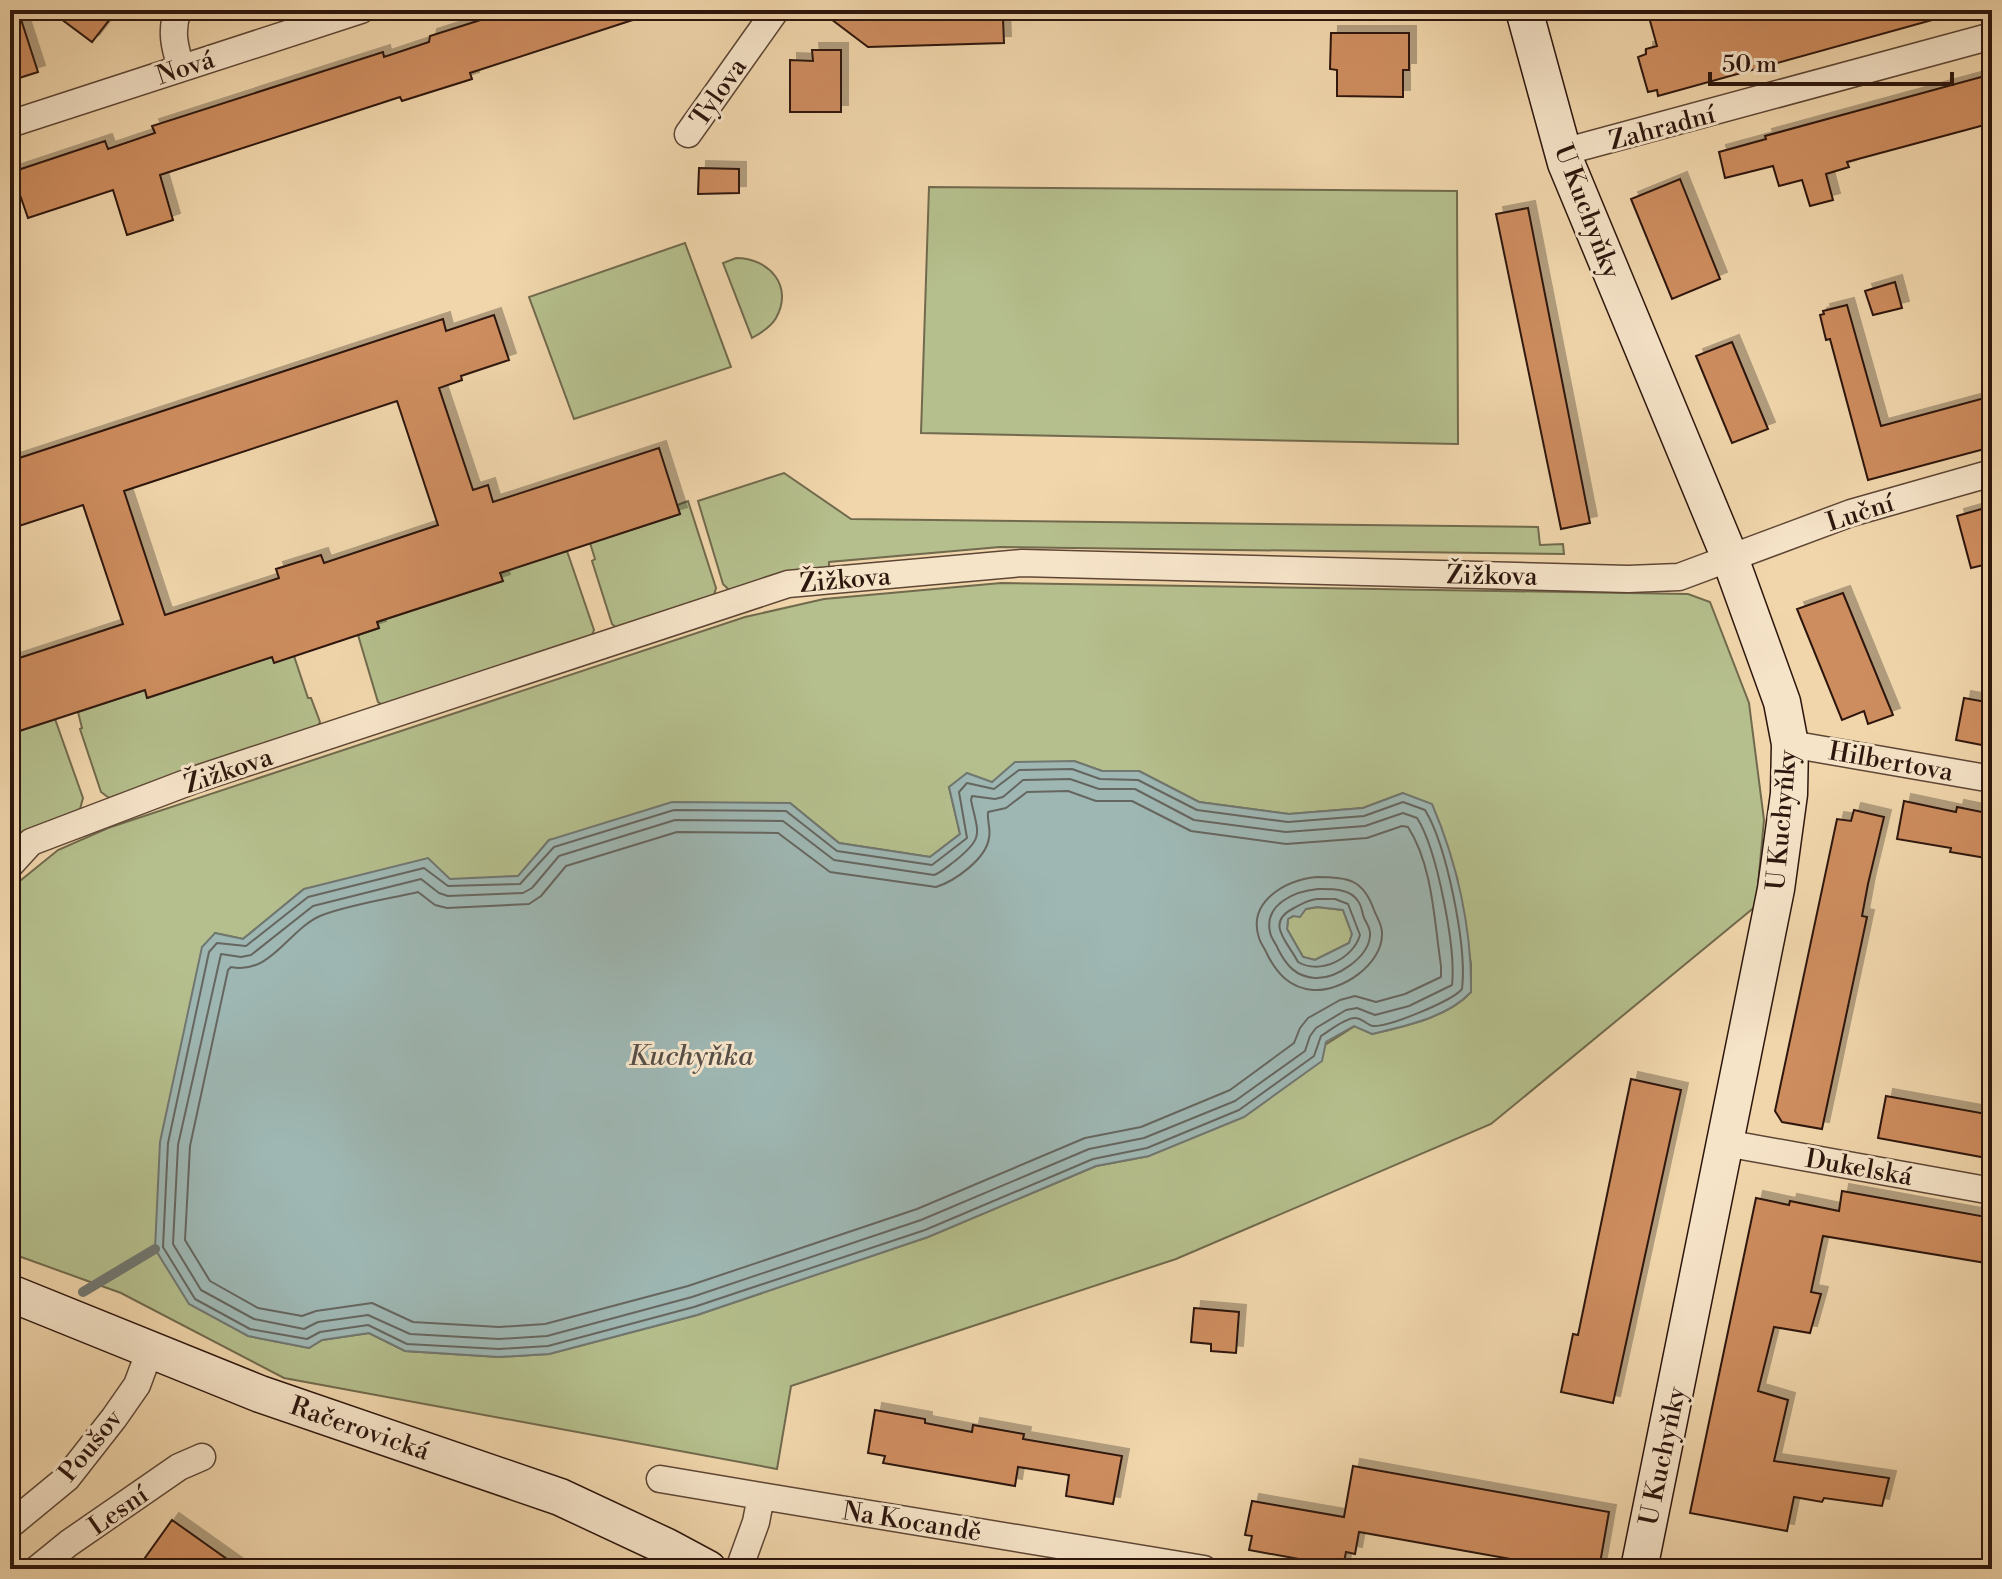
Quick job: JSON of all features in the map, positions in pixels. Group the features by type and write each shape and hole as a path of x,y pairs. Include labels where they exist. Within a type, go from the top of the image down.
{"street":[{"path":"178,10 173,22 173,44 181,68"},
{"name":"Nová","path":"10,124 361,10"},
{"name":"Tylova","path":"688,134 776,10"},
{"name":"U Kuchyňky","path":"1524,10 1563,152 1730,558 1782,702 1790,744 1789,794 1776,889 1639,1569"},
{"name":"Zahradní","path":"1563,152 1992,36"},
{"name":"Luční","path":"1730,558 1851,513 1992,473"},
{"name":"Žižkova","path":"10,865 31,842 194,780 788,584 1022,563 1628,579 1679,577 1730,558"},
{"name":"Hilbertova","path":"1790,744 1992,779"},
{"name":"Dukelská","path":"1725,1143 1992,1191"},
{"name":"Račerovická","path":"10,1293 260,1394 560,1497 708,1569"},
{"name":"Poušov","path":"10,1525 67,1478 137,1385 150,1350"},
{"name":"Lesní","path":"37,1569 69,1543 179,1467 202,1457"},
{"name":"Na Kocandě","path":"660,1479 1204,1569"},
{"path":"739,1569 756,1522 761,1496"}],"green space":[{"path":"929,187 1457,191 1458,444 921,433"},
{"path":"685,243 731,367 574,419 529,297"},
{"path":"736,258 748,259 768,269 780,285 782,295 776,318 769,327 752,338 723,263"},
{"path":"784,473 851,519 1538,527 1540,545 1563,544 1564,554 1000,547 829,562 829,571 732,593 723,584 698,501"},
{"path":"688,501 716,588 713,599 619,630 612,624 592,561 595,559 590,543 680,514 677,505"},
{"path":"567,551 594,630 590,640 386,707 378,702 358,635 379,628 377,622 502,581 500,573"},
{"path":"1001,583 1688,594 1710,602 1749,703 1764,820 1756,906 1491,1124 1176,1259 791,1386 777,1469 284,1378 121,1293 10,1253 10,889 58,850 108,828 745,617 824,599","holes":["1074,761 1102,771 1139,771 1199,802 1289,814 1363,808 1403,793 1457,877 1471,964 1471,992 1438,1015 1411,1024 1372,1034 1355,1026 1149,1156 1096,1166 928,1237 697,1315 549,1354 499,1357 405,1351 369,1333 322,1340 309,1348 248,1336 215,933 243,939 304,889 519,876 549,840 790,803 839,843 930,857 960,834 949,787 993,782"]},
{"path":"294,656 320,722 316,730 109,798 101,792 80,729 78,712 145,690 148,698 272,657"},
{"path":"55,719 83,798 80,809 45,826 10,851 10,734"},
{"path":"1317,907 1343,910 1352,934 1349,943 1315,960 1303,957 1287,929 1288,919"}],"water":[{"name":"Kuchyňka","path":"1074,761 1102,771 1139,771 1199,802 1289,814 1363,808 1403,793 1432,804 1456,872 1466,920 1471,992 1438,1015 1411,1024 1372,1034 1354,1026 1326,1042 1322,1061 1244,1117 1149,1156 1096,1166 928,1237 697,1315 549,1354 499,1357 405,1351 369,1333 322,1340 309,1348 248,1336 189,1304 155,1249 160,1142 202,947 215,933 243,939 304,889 428,858 450,879 518,876 549,840 672,802 790,803 839,843 930,857 960,834 949,787 967,773 992,782 1015,762","holes":["1317,907 1343,910 1352,934 1349,943 1315,960 1303,957 1287,929 1288,919 1300,917 1306,909"]}],"building":[{"path":"10,10 18,10 38,72 10,81"},
{"path":"49,10 117,10 92,42"},
{"path":"512,10 647,10 648,15 470,73 472,79 402,101 400,97 160,175 173,220 127,235 113,190 28,218 12,172 105,141 108,149 155,133 152,126 383,52 384,57 429,42 430,36"},
{"path":"819,10 920,10 934,20 1003,19 1004,43 868,47"},
{"path":"1647,10 1688,10 1691,18 1722,10 1942,10 1943,17 1658,96 1657,90 1648,92 1638,57 1646,54 1646,49 1657,46"},
{"path":"1331,33 1409,33 1409,70 1403,70 1403,97 1337,96 1337,70 1330,69"},
{"path":"812,50 841,50 841,112 790,112 790,60 813,61"},
{"path":"1992,74 1992,123 1847,162 1849,167 1826,174 1833,200 1810,206 1802,180 1779,186 1773,166 1725,178 1719,152 1766,139 1765,136"},
{"path":"699,168 739,169 739,193 698,194"},
{"path":"1680,179 1720,279 1672,299 1631,199"},
{"path":"1528,208 1590,523 1561,529 1496,214"},
{"path":"1895,282 1902,308 1873,315 1865,291"},
{"path":"1847,305 1881,426 1992,396 1992,447 1868,480 1830,339 1826,340 1820,315 1824,314 1823,311"},
{"path":"494,315 509,360 461,376 462,380 439,388 473,490 488,485 493,502 659,448 680,514 500,573 503,581 377,622 379,628 274,663 272,657 147,698 145,690 10,734 10,661 123,624 83,505 19,526 17,521 10,524 10,461 443,319 446,331","holes":["397,401 438,525 324,563 321,555 276,569 279,578 165,615 124,491"]},
{"path":"1732,342 1768,429 1732,443 1696,356"},
{"path":"1992,506 1992,563 1971,568 1957,516"},
{"path":"1843,593 1893,715 1868,724 1864,711 1842,720 1797,609"},
{"path":"1964,698 1992,703 1992,747 1956,740"},
{"path":"1904,801 1956,812 1957,807 1992,814 1992,859 1897,839"},
{"path":"1854,810 1884,817 1862,916 1867,917 1822,1129 1782,1122 1775,1111 1837,819 1851,821"},
{"path":"1631,1079 1681,1090 1613,1403 1561,1392 1573,1334 1578,1335"},
{"path":"1886,1096 1992,1115 1992,1159 1878,1138"},
{"path":"1842,1191 1992,1218 1992,1264 1823,1236 1811,1292 1821,1294 1810,1333 1774,1327 1758,1391 1788,1400 1774,1461 1889,1478 1882,1506 1794,1497 1787,1531 1690,1513 1756,1198 1839,1211"},
{"path":"1194,1308 1239,1312 1236,1353 1211,1351 1211,1344 1191,1342"},
{"path":"875,1410 972,1432 973,1425 1024,1434 1023,1439 1122,1456 1113,1504 1066,1496 1069,1475 1018,1467 1015,1486 883,1463 885,1456 868,1453"},
{"path":"1353,1466 1609,1512 1599,1569 1566,1569 1359,1532 1355,1554 1346,1552 1343,1567 1249,1550 1252,1536 1245,1535 1252,1501 1344,1517"},
{"path":"172,1520 241,1569 137,1569"}],"waterway":[{"path":"83,1292 155,1249"}]}
